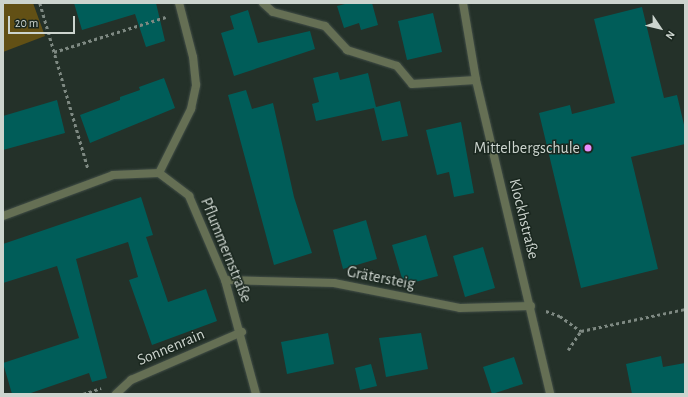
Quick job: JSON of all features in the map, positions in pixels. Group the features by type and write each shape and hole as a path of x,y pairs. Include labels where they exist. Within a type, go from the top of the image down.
{"street":[{"path":"3,216 93,183 138,171 159,173 191,109 196,85 180,3"},
{"path":"263,3 273,12 325,26 348,50 397,66 412,84 476,80"},
{"name":"Klockhstraße","path":"463,3 476,80 531,306 550,394"},
{"name":"Pflummernstraße","path":"159,173 189,196 225,280 242,332 256,394"},
{"name":"Grätersteig","path":"225,280 334,283 460,308 531,306"},
{"name":"Sonnenrain","path":"116,394 131,380 242,332"}],"path":[{"path":"40,3 93,183"},
{"path":"54,52 182,12"},
{"path":"531,306 560,316 581,331"},
{"path":"568,350 581,331 685,309"}],"shaded area":[{"path":"3,3 33,3 45,36 3,52"}],"building":[{"path":"74,3 156,3 165,41 146,47 135,14 82,30"},
{"path":"349,3 372,3 378,25 361,30 359,23 344,28 337,6"},
{"name":"Mittelbergschule","path":"642,7 664,98 677,95 685,129 685,144 631,157 658,269 581,288 539,113 570,105 572,114 615,103 594,19"},
{"path":"248,10 258,43 310,31 315,49 234,76 221,33 234,29 230,16"},
{"path":"433,13 442,52 407,60 398,21"},
{"path":"338,72 340,80 368,73 376,107 400,101 408,136 382,141 374,108 316,121 312,104 319,102 313,78"},
{"path":"164,78 175,108 90,143 80,115 120,100 120,97 140,90 139,87"},
{"path":"246,90 252,109 273,103 294,197 312,253 274,265 228,95"},
{"path":"57,100 65,133 3,150 3,116"},
{"path":"461,122 474,193 454,197 449,172 437,175 426,130"},
{"path":"141,197 153,235 146,237 168,302 206,289 217,321 152,345 129,280 138,277 128,242 76,259 107,378 92,382 89,373 28,394 12,394 3,363 79,338 57,266 3,283 3,244"},
{"path":"366,220 377,259 343,269 333,230"},
{"path":"426,235 438,276 404,285 392,245"},
{"path":"483,247 495,288 465,297 453,256"},
{"path":"328,333 334,364 287,374 281,342"},
{"path":"421,333 428,369 386,377 379,338"},
{"path":"661,356 663,367 685,363 685,394 632,394 626,364"},
{"path":"514,357 523,384 492,394 483,367"},
{"path":"371,364 377,386 360,390 355,368"}],"place":[{"name":"Mittelbergschule","path":"588,148"}]}
